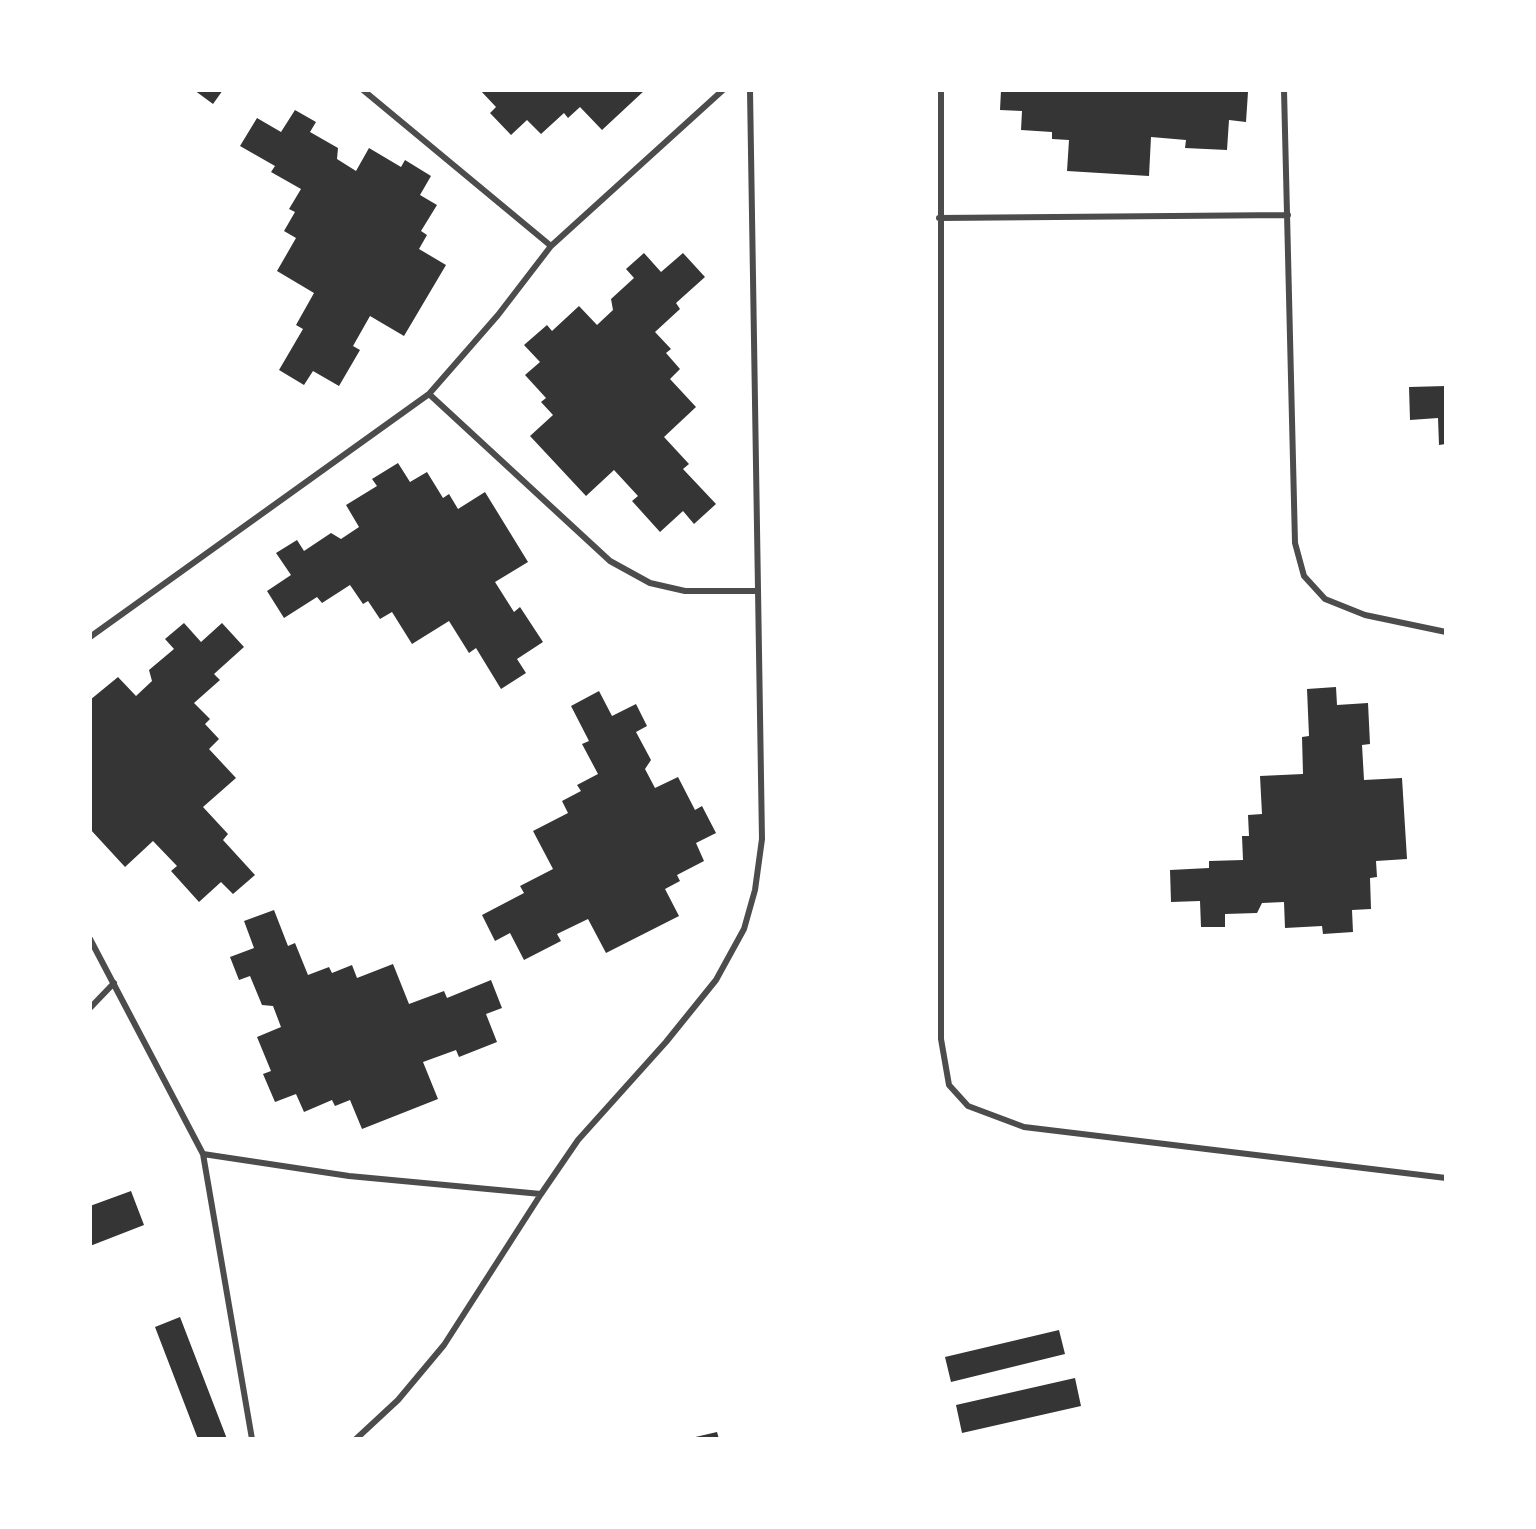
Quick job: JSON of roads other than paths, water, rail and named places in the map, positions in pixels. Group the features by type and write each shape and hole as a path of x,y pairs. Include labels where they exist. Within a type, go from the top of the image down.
{"street":[{"path":"363,90 551,246"},
{"path":"90,637 429,394 498,315 551,246 723,90"},
{"path":"356,1439 398,1400 444,1344 540,1194 578,1140 666,1042 716,980 744,929 755,890 762,839 750,90"},
{"path":"941,90 939,218 941,1039 949,1085 968,1106 1024,1127 1446,1178"},
{"path":"1284,90 1295,543 1304,576 1325,599 1365,615 1446,632"},
{"path":"939,218 1288,214"},
{"path":"429,394 610,561 650,583 685,591 758,591"},
{"path":"90,939 203,1154 252,1439"},
{"path":"90,1008 114,983"},
{"path":"203,1154 349,1176 540,1194"}]}
